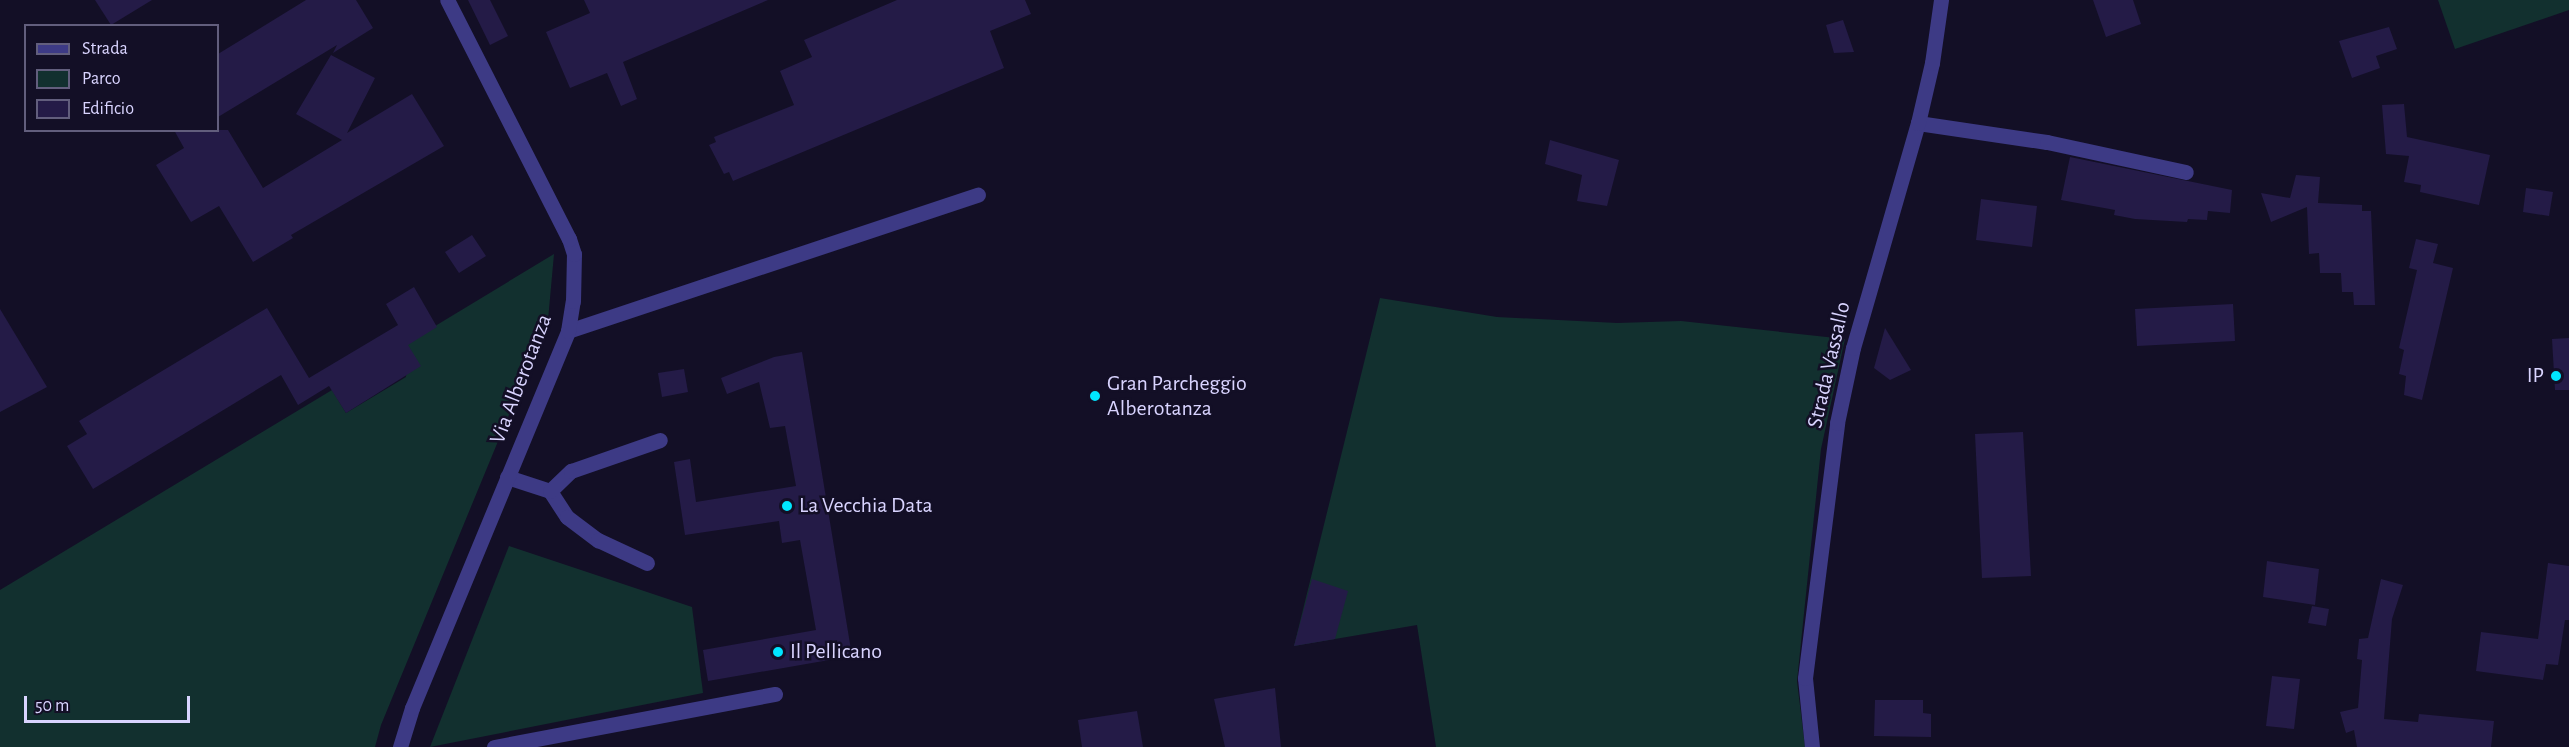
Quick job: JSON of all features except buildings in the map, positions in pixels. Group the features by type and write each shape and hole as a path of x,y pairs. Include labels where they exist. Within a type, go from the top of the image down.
{"street":[{"name":"Via Alberotanza","path":"400,747 412,708 568,331 574,272 569,239 447,0"},
{"name":"Strada Vassallo","path":"1812,747 1805,678 1837,423 1853,348 1918,123 1941,0"},
{"path":"1918,123 2048,142 2186,172"},
{"path":"568,331 978,195"},
{"path":"550,491 571,471 660,440"},
{"path":"507,477 550,491 567,517 598,540 647,563"},
{"path":"494,747 774,694"}],"green space":[{"path":"2438,0 2569,0 2569,10 2455,49"},
{"path":"554,254 548,320 381,725 375,747 0,747 0,590 332,390 346,413 406,377 407,343"},
{"path":"1380,298 1497,317 1617,323 1681,321 1845,339 1821,449 1797,681 1805,747 1436,747 1417,625 1294,646"},
{"path":"509,546 692,607 703,693 430,747"}],"place":[{"name":"IP","path":"2556,376"},
{"name":"Gran Parcheggio Alberotanza","path":"1095,396"},
{"name":"La Vecchia Data","path":"787,506"},
{"name":"Il Pellicano","path":"778,652"}]}
